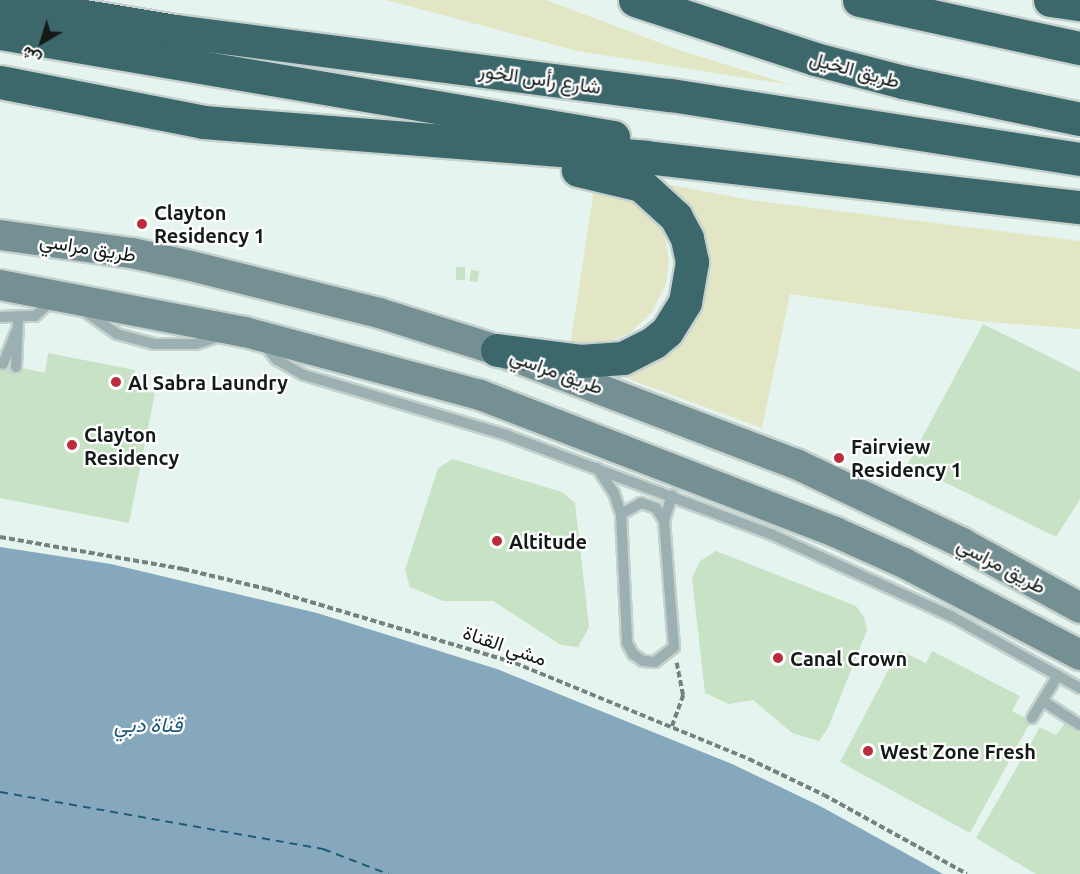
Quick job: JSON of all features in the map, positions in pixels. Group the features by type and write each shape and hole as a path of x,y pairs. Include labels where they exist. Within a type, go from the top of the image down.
{"highway":[{"name":"طريق الخيل","path":"635,0 815,59 969,97 1080,119"},
{"path":"859,0 1080,48"},
{"path":"1050,0 1080,4"},
{"name":"شارع رأس الخور","path":"0,2 264,41 671,95 1080,159"},
{"path":"0,33 598,134 628,143 646,157"},
{"path":"0,82 204,122 388,140 646,157 1080,207"},
{"path":"388,140 412,151 438,156 619,177 641,185 676,217 689,246 690,286 677,317 654,342 623,358 605,361 497,350"}],"street":[{"name":"طريق مراسي","path":"0,235 112,249 191,266 379,313 497,350 796,464 962,543 1080,608"},
{"path":"0,285 64,295 246,332 366,362 534,414 765,502 957,604 1080,656"}],"lane":[{"path":"0,317 18,319 42,312 64,295"},
{"path":"15,367 18,319"},
{"path":"3,364 16,331"},
{"path":"246,332 277,360 297,372 595,465 957,604 1080,688"},
{"path":"595,465 609,483 621,514 627,643 633,654 655,662 674,647 664,521 672,495"},
{"path":"621,514 633,504 649,504 664,521"},
{"path":"1032,718 1058,675"},
{"path":"1043,700 1080,725"}],"path":[{"name":"مشي القناة","path":"0,537 183,569 350,611 515,663 672,726 824,795 967,874"},
{"path":"672,726 683,695 674,647"}],"green space":[{"path":"386,0 546,0 676,49 791,85 578,51"},
{"path":"646,180 750,200 1080,241 1080,329 978,321 790,294 762,428 607,371 701,290"},
{"path":"595,183 645,205 663,228 669,260 666,284 652,312 630,333 607,343 570,346"}],"water":[{"name":"قناة دبي","path":"0,547 111,564 317,613 497,669 732,764 820,806 943,874 0,874"}],"building":[{"path":"456,267 465,267 465,280 456,280"},
{"path":"471,270 479,271 478,282 470,281"},
{"path":"983,324 1080,372 1080,499 1056,537 908,464"},
{"name":"Clayton Residency","path":"48,353 135,370 131,388 155,393 129,523 0,498 0,363 45,373"},
{"name":"Altitude","path":"453,459 562,492 575,503 589,627 578,647 561,645 493,601 443,601 410,587 405,570 438,468"},
{"name":"Canal Crown","path":"716,551 856,606 864,617 867,630 828,728 819,741 792,733 753,700 729,704 705,693 692,578 700,561"},
{"path":"899,650 926,663 932,651 1020,696 1012,711 1031,721 970,833 840,762"},
{"path":"1065,723 1080,733 1080,874 1036,874 976,838 1040,727 1056,735"}],"ferry route":[{"path":"0,792 323,849 388,874"}],"place":[{"name":"Clayton Residency 1","path":"142,224"},
{"name":"Al Sabra Laundry","path":"116,382"},
{"name":"Clayton Residency","path":"72,445"},
{"name":"Fairview Residency 1","path":"839,458"},
{"name":"Altitude","path":"497,541"},
{"name":"Canal Crown","path":"778,658"},
{"name":"West Zone Fresh","path":"868,751"}]}
